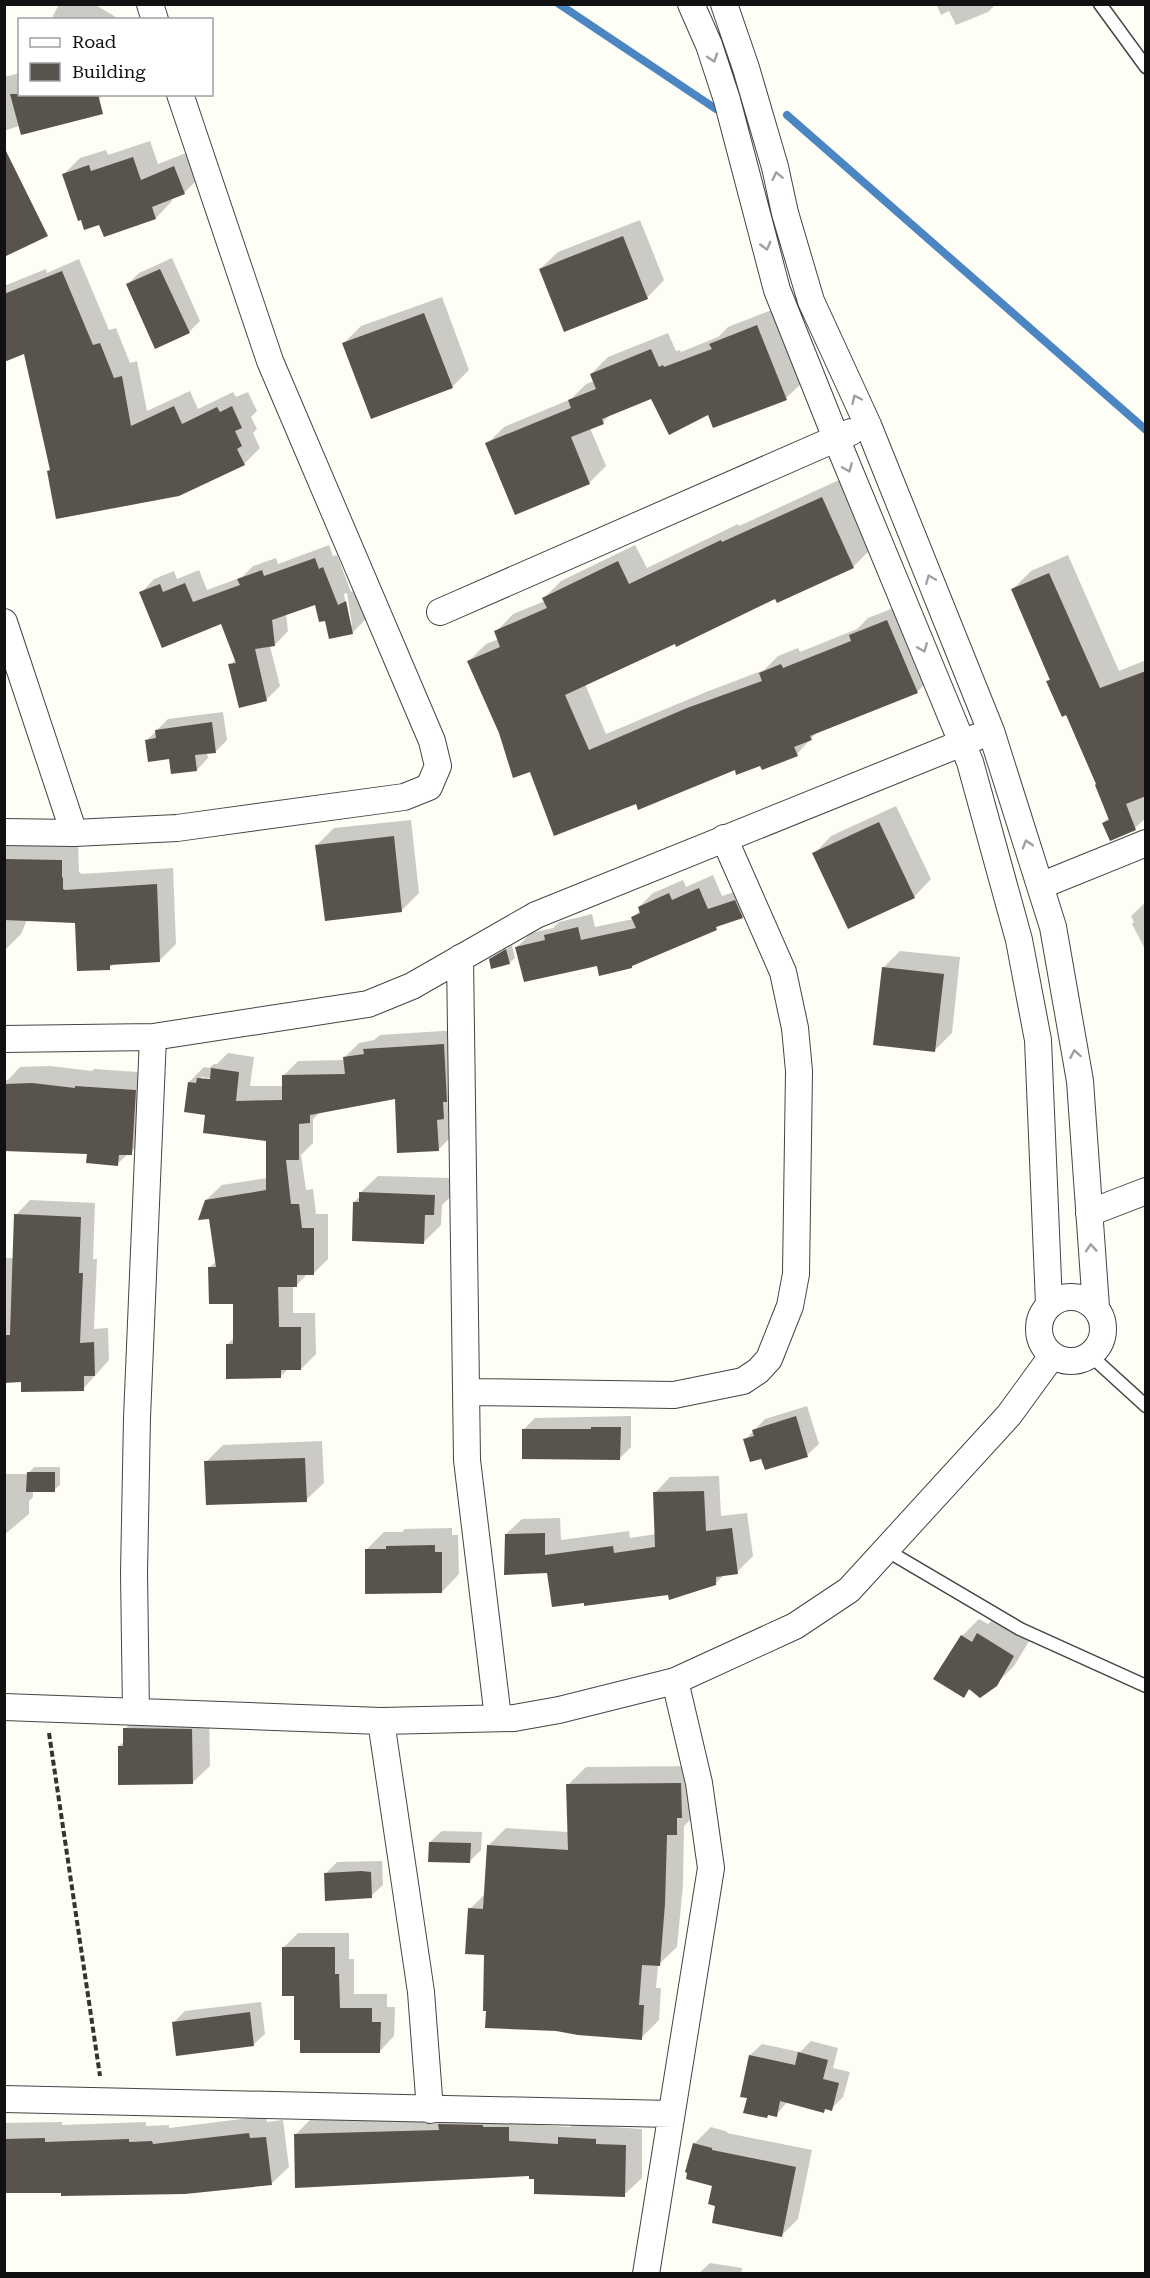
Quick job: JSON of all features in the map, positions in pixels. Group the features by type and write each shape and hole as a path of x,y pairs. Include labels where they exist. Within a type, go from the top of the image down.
{"street":[{"path":"691,4 709,45 727,100 777,290 970,762 1019,940 1038,1040 1049,1304"},
{"path":"724,4 772,156 785,213 811,301 868,424 991,731 1053,927 1080,1082 1096,1307 1104,1323 1102,1341 1090,1355 1078,1361 1065,1361 1052,1356 1041,1342 1038,1323 1049,1304 1061,1297 1080,1296 1096,1307"},
{"path":"4,832 74,833 177,828 404,797 429,787 438,766 432,741 270,362 181,96"},
{"path":"440,612 868,424"},
{"path":"4,622 74,833"},
{"path":"4,1039 153,1037 368,1004 412,986 536,915 991,731"},
{"path":"467,1392 674,1395 742,1381 758,1371 769,1359 790,1306 796,1274 799,1071 795,1028 783,972 724,838"},
{"path":"1040,886 1146,843"},
{"path":"460,958 467,1460 498,1718"},
{"path":"136,1712 134,1573 137,1418 153,1037"},
{"path":"1089,1213 1146,1191"},
{"path":"4,1707 381,1721 514,1718 560,1710 675,1681 795,1626 849,1590 1009,1414 1052,1356"},
{"path":"645,2274 711,1869 699,1783 675,1681"},
{"path":"381,1721 421,1992 430,2110"},
{"path":"4,2099 671,2114"}],"lane":[{"path":"1100,4 1146,67"},
{"path":"1090,1355 1146,1406"},
{"path":"886,1550 1020,1629 1146,1686"}],"path":[{"path":"46,1708 104,2103"}],"building":[{"path":"10,94 18,94 18,96 98,96 103,114 21,135"},
{"path":"4,147 48,236 4,257"},
{"path":"133,157 141,180 174,166 185,194 152,207 156,219 104,237 99,225 84,230 81,220 78,221 62,174 89,165 91,171"},
{"path":"623,236 648,299 564,332 539,269"},
{"path":"160,269 190,333 155,349 126,284"},
{"path":"62,271 93,345 100,343 114,378 122,376 131,426 174,406 182,424 217,407 220,412 232,406 242,428 235,431 242,446 237,449 245,465 179,496 56,519 47,471 50,470 24,354 4,362 4,294"},
{"path":"424,313 453,388 371,419 342,343"},
{"path":"757,325 787,400 713,428 708,415 669,435 651,399 602,419 604,424 571,437 590,484 515,515 485,443 571,408 568,400 596,389 590,374 651,349 659,367 663,365 664,367 712,349 709,344"},
{"path":"822,497 854,568 777,603 775,599 676,647 675,644 565,695 589,750 687,708 762,681 759,673 781,664 783,668 851,641 849,635 887,620 918,693 810,736 812,740 794,747 798,756 762,770 760,766 736,775 735,770 638,810 636,804 554,836 530,772 513,778 499,733 467,661 500,647 494,631 547,608 542,598 618,561 629,584 721,540 722,542"},
{"path":"315,558 319,569 323,567 338,605 346,601 353,634 329,639 325,621 319,622 315,605 272,620 275,646 255,649 267,701 239,708 228,664 236,663 221,624 162,648 139,592 160,584 163,592 185,583 193,602 240,585 237,579 262,570 264,576"},
{"path":"1049,573 1100,688 1146,671 1146,796 1126,804 1136,830 1110,841 1102,823 1109,820 1096,784 1066,715 1062,717 1046,681 1050,680 1011,589"},
{"path":"212,722 216,753 195,755 197,771 171,774 169,759 148,762 145,740 156,738 155,730"},
{"path":"879,822 915,898 848,929 812,853"},
{"path":"394,836 402,912 325,921 315,845"},
{"path":"4,859 62,860 63,889 65,890 157,884 160,962 110,965 110,970 77,971 75,923 4,920"},
{"path":"699,888 708,909 735,900 743,918 716,927 717,930 632,966 632,968 599,976 597,966 524,982 515,947 545,940 544,935 578,927 581,940 636,928 631,917 640,913 638,907 669,893 672,900"},
{"path":"506,949 510,964 491,969 489,959"},
{"path":"882,967 944,974 935,1052 873,1045"},
{"path":"444,1044 447,1102 443,1102 444,1119 437,1120 439,1151 397,1153 395,1099 310,1115 310,1123 299,1124 299,1160 286,1160 291,1204 299,1204 302,1228 314,1228 314,1275 297,1275 297,1287 278,1287 279,1327 301,1327 301,1370 281,1370 281,1378 226,1379 226,1344 233,1344 233,1304 209,1304 208,1267 216,1267 209,1219 198,1220 205,1200 266,1190 266,1141 203,1133 205,1115 184,1112 188,1082 196,1083 197,1078 210,1079 211,1068 239,1072 236,1101 282,1100 282,1075 345,1074 343,1057 364,1054 363,1049"},
{"path":"32,1083 75,1088 75,1086 136,1090 132,1155 119,1155 118,1166 86,1163 87,1154 4,1151 4,1084"},
{"path":"359,1192 435,1195 434,1215 425,1215 424,1244 352,1241 353,1202 359,1202"},
{"path":"14,1214 81,1217 79,1273 83,1273 80,1343 94,1342 95,1376 84,1376 84,1391 21,1392 21,1382 4,1383 4,1335 10,1335"},
{"path":"796,1416 808,1457 765,1470 761,1459 750,1462 743,1439 754,1436 752,1430"},
{"path":"591,1427 621,1427 620,1460 522,1459 522,1429 591,1429"},
{"path":"305,1458 307,1502 206,1505 204,1461"},
{"path":"27,1472 55,1472 55,1492 26,1492"},
{"path":"704,1491 706,1531 732,1528 738,1574 716,1577 716,1585 669,1600 668,1595 584,1606 584,1603 552,1607 547,1573 504,1575 505,1534 545,1533 545,1555 613,1546 614,1553 655,1547 653,1492"},
{"path":"435,1545 435,1552 442,1552 442,1593 365,1594 365,1549"},
{"path":"977,1633 1014,1656 997,1686 980,1698 969,1689 964,1698 933,1679 961,1635 972,1642"},
{"path":"123,1728 192,1729 193,1784 118,1785 118,1746 123,1746"},
{"path":"681,1783 682,1818 677,1818 677,1835 667,1835 660,1966 642,1965 639,2005 644,2005 642,2040 556,2031 485,2028 484,1955 465,1954 468,1908 483,1909 487,1845 568,1850 566,1784"},
{"path":"429,1842 471,1843 470,1863 428,1862"},
{"path":"371,1872 372,1898 325,1901 324,1873"},
{"path":"282,1947 335,1947 335,1974 339,1974 340,2008 372,2008 372,2022 381,2022 380,2053 300,2053 300,2040 294,2040 294,1996 282,1996"},
{"path":"250,2012 254,2046 176,2056 172,2022"},
{"path":"798,2052 828,2060 823,2079 839,2083 832,2111 825,2109 824,2113 780,2101 777,2117 768,2115 767,2118 743,2113 747,2098 740,2097 749,2055 795,2065"},
{"path":"438,2124 509,2127 509,2141 558,2144 558,2137 596,2139 596,2144 626,2145 625,2197 534,2194 534,2179 529,2179 529,2176 295,2188 294,2134 439,2130"},
{"path":"249,2133 250,2138 266,2137 272,2185 185,2194 61,2196 61,2193 4,2193 4,2139 45,2138 45,2142 129,2139 129,2142 152,2141 153,2144"},
{"path":"693,2143 712,2148 712,2150 796,2167 782,2237 712,2223 715,2206 708,2204 712,2186 686,2179 687,2173 685,2172"}],"waterway":[{"path":"559,4 716,109"},
{"path":"787,115 1146,430"}]}
